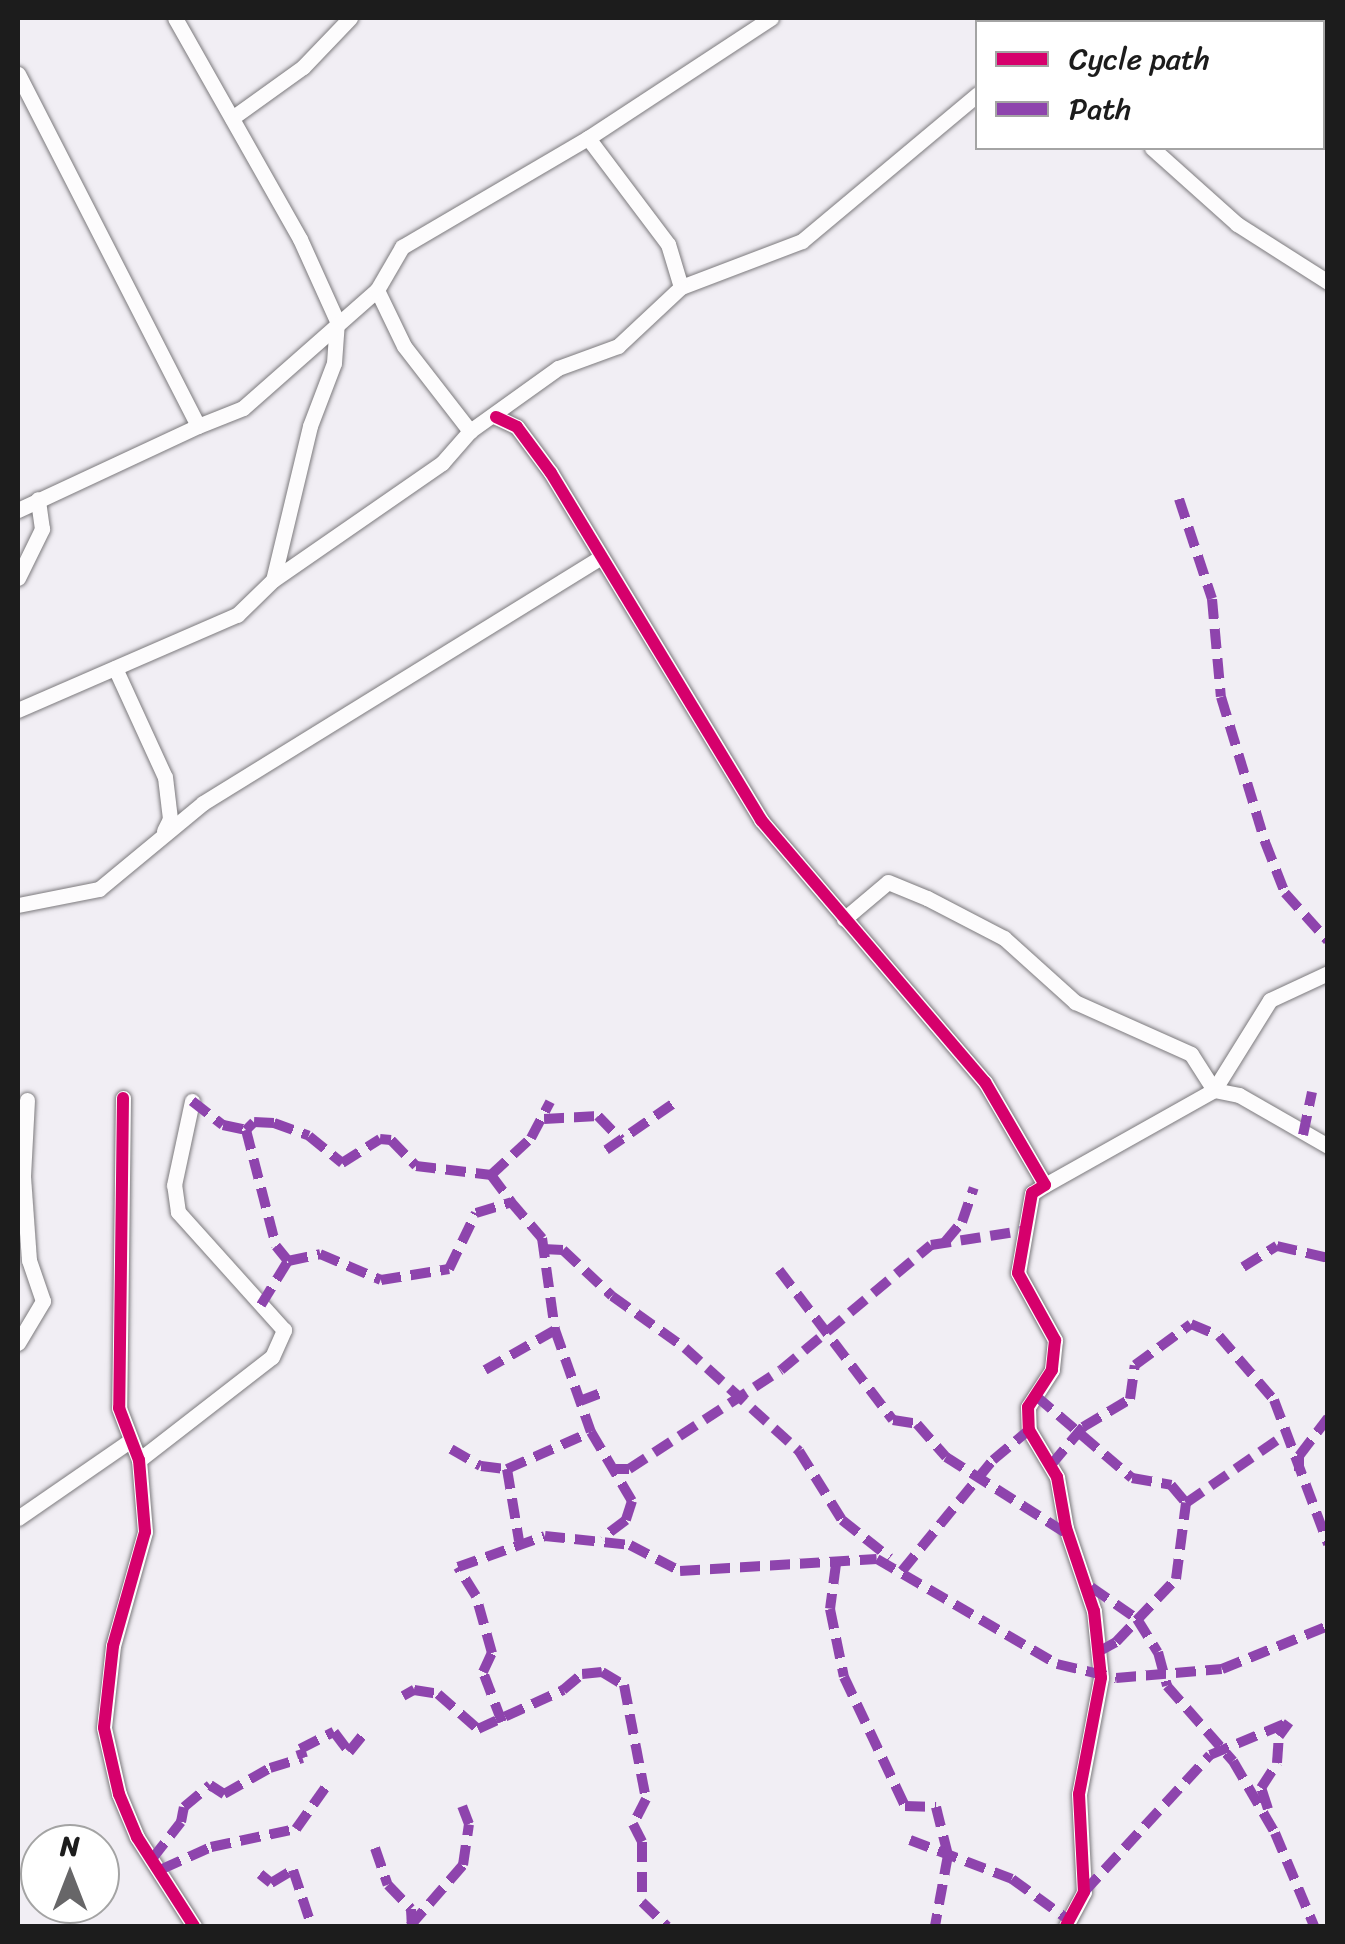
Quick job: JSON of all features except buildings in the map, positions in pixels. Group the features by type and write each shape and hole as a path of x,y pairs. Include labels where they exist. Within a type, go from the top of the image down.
{"street":[{"path":"175,18 338,322 334,363 310,426 273,580"},
{"path":"232,118 303,67 350,18"},
{"path":"18,510 243,408 377,290 402,247 588,138 772,18"},
{"path":"18,74 198,426"},
{"path":"18,710 211,631 273,580 442,463 470,432 496,417 558,368 618,346 681,288 802,241 975,97"},
{"path":"588,138 668,244 681,288"},
{"path":"1154,150 1237,224 1328,282"},
{"path":"377,290 404,346 470,432"},
{"path":"496,417 517,426 552,473 598,559 675,672 762,820 984,1082 1045,1185"},
{"path":"18,578 42,530 38,500"},
{"path":"18,904 99,889 202,802 598,559"},
{"path":"116,668 165,777 170,819 164,834"},
{"path":"844,919 888,882 927,898 1004,938 1075,1002 1192,1054 1214,1090 1239,1095 1328,1146"},
{"path":"1066,1926 1084,1892 1079,1794 1101,1678 1094,1611 1066,1528 1058,1476 1029,1430 1028,1408 1052,1370 1055,1340 1018,1273 1032,1193 1214,1090 1270,1000 1328,974"},
{"path":"124,1098 120,1408 139,1460 145,1532 113,1646 104,1728 137,1837 194,1926"},
{"path":"18,1343 43,1301 29,1260 22,1176 27,1100"},
{"path":"139,1460 272,1357 284,1330 178,1212 174,1185 192,1101"},
{"path":"18,1518 131,1440"}],"marked path":[{"path":"1179,499 1212,599 1221,697 1265,842 1285,893 1328,941"},
{"path":"1303,1135 1312,1092"},
{"path":"192,1101 223,1125 246,1130 276,1246 288,1261"},
{"path":"606,1150 677,1101"},
{"path":"491,1175 531,1138 550,1102"},
{"path":"544,1119 598,1116 621,1140"},
{"path":"246,1130 254,1122 274,1123 309,1136 342,1163 380,1139 391,1140 416,1166 491,1175 511,1202"},
{"path":"945,1242 962,1222 974,1188"},
{"path":"261,1305 288,1261 320,1254 381,1280 449,1269 476,1213 511,1202 542,1238 555,1330 591,1432 632,1501 626,1520 602,1538"},
{"path":"616,1469 629,1469 781,1370 931,1245 1028,1230"},
{"path":"1243,1267 1277,1246 1328,1258"},
{"path":"543,1249 563,1250 612,1296 685,1348 799,1451 842,1520 890,1558"},
{"path":"779,1270 893,1420 917,1424 946,1457 1069,1535"},
{"path":"1051,1465 1083,1427 1130,1399 1135,1365 1191,1324 1219,1336 1274,1400 1328,1544"},
{"path":"485,1370 555,1330"},
{"path":"580,1401 606,1391"},
{"path":"1036,1396 1132,1478 1171,1485 1186,1503"},
{"path":"1299,1471 1299,1456 1328,1418"},
{"path":"902,1571 993,1460 1029,1430"},
{"path":"451,1449 481,1466 507,1469 591,1432"},
{"path":"1098,1652 1116,1642 1176,1579 1186,1503 1283,1436"},
{"path":"507,1469 519,1541"},
{"path":"502,1722 483,1672 492,1653 476,1596 458,1567 545,1536 630,1545 680,1571 877,1559 1057,1664 1116,1678 1222,1669 1328,1626"},
{"path":"836,1564 830,1609 844,1677 905,1806 936,1807 948,1855 935,1926"},
{"path":"1091,1587 1137,1619 1158,1652 1167,1686 1233,1761 1275,1833 1314,1926"},
{"path":"403,1696 414,1690 438,1694 478,1729 563,1690 582,1674 602,1672 624,1685 646,1799 633,1824 642,1842 642,1902 667,1926"},
{"path":"1268,1809 1261,1788 1277,1763 1279,1736 1289,1722"},
{"path":"1084,1892 1210,1755 1289,1722"},
{"path":"152,1859 181,1822 184,1807 210,1785 224,1794 270,1768 303,1758 300,1749 334,1732 349,1752 366,1731"},
{"path":"162,1869 211,1847 296,1829 330,1781"},
{"path":"410,1926 463,1865 469,1824 462,1806"},
{"path":"910,1840 1012,1879 1070,1921"},
{"path":"375,1848 388,1885 411,1909 412,1926"},
{"path":"260,1874 271,1883 293,1870 309,1918"}],"cycle path":[{"path":"496,417 517,427 551,473 761,820 985,1082 1045,1185 1032,1193 1018,1273 1055,1340 1052,1370 1028,1407 1029,1430 1057,1477 1066,1528 1094,1611 1101,1678 1079,1794 1084,1892 1066,1926"},
{"path":"123,1098 119,1408 139,1460 145,1532 113,1646 104,1728 119,1794 137,1837 194,1926"}]}
